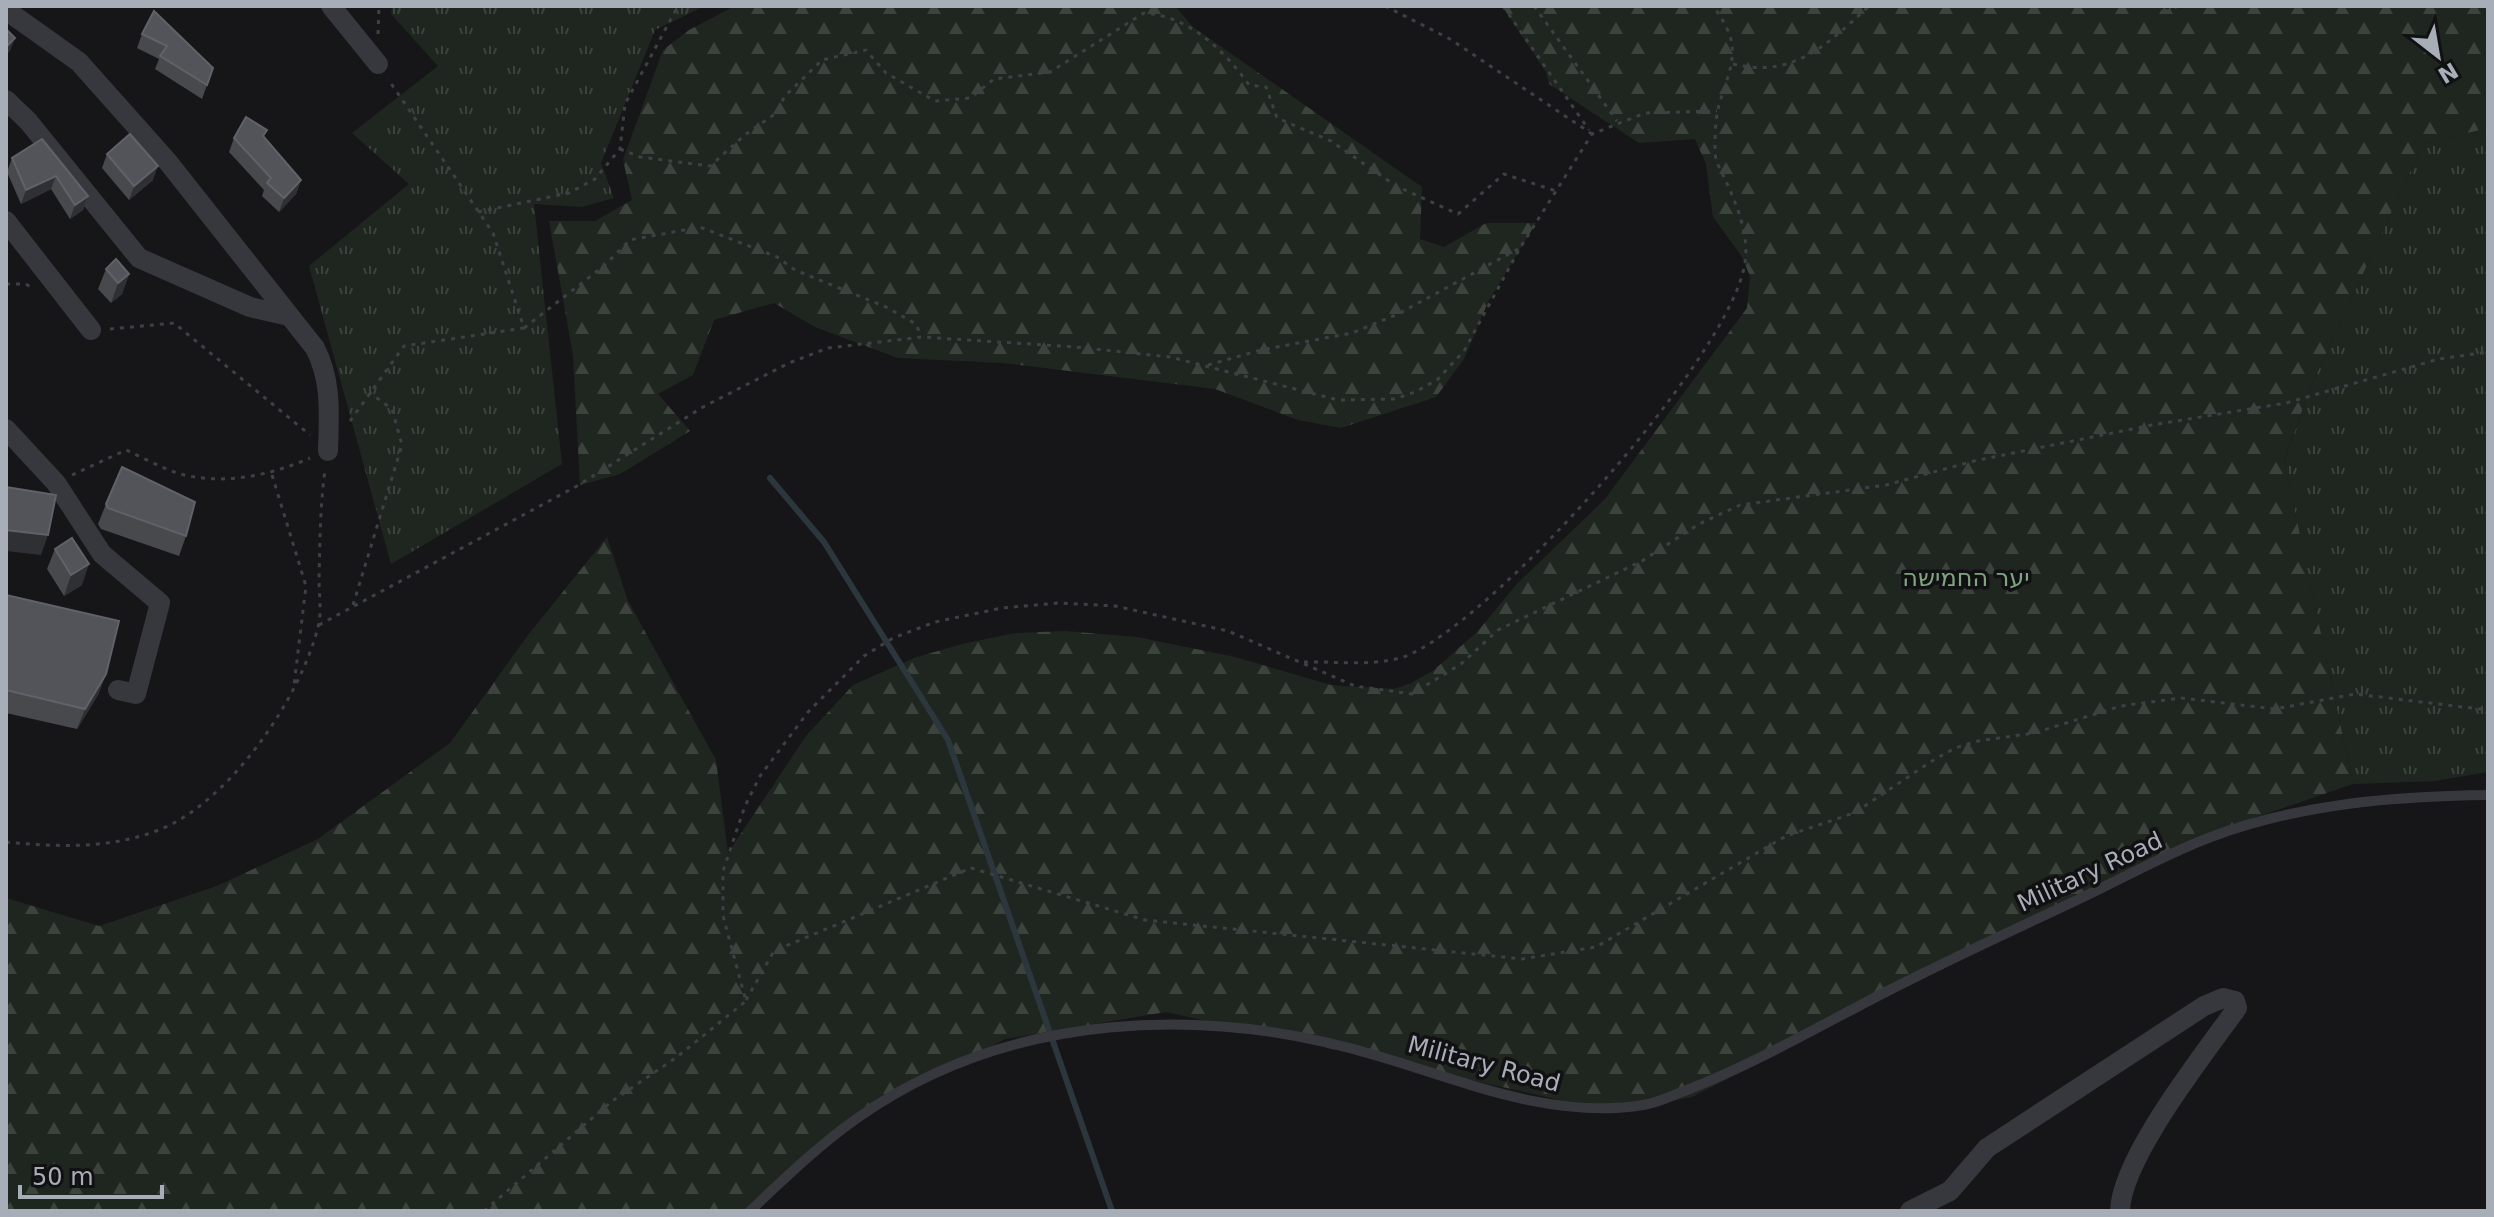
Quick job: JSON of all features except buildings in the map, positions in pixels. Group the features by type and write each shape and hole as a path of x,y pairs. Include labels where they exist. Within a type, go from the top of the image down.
{"street":[{"path":"331,6 378,64"},
{"path":"6,10 79,62 168,162 289,316 325,367 329,389 328,451"},
{"path":"6,100 28,121 139,258 250,307 289,316"},
{"path":"6,221 91,330"},
{"path":"6,429 56,483 102,554 160,603 136,694 118,690"},
{"path":"1910,1211 1950,1191 1987,1148 2204,1006 2223,998 2235,1001 2237,1008 2139,1153 2120,1198 2120,1211"}],"lane":[{"name":"Military Road","path":"750,1211 857,1118 908,1087 962,1061 1085,1030 1191,1022 1273,1030 1355,1049 1543,1105 1594,1108 1646,1105 1728,1074 1900,984 2211,837 2294,814 2395,797 2488,795"}],"path":[{"path":"478,212 569,193 595,179 620,149 625,104 678,6"},
{"path":"1385,6 1450,39 1592,134"},
{"path":"1503,6 1592,134"},
{"path":"1534,6 1617,121"},
{"path":"1301,662 1382,660 1409,655 1448,633 1558,530 1611,473 1684,378 1729,310 1744,271 1746,240 1738,208 1714,156 1717,111 1733,64 1730,35 1714,6"},
{"path":"1733,64 1760,71 1793,65 1869,6"},
{"path":"620,149 640,157 710,166 746,134 775,114 785,96 822,60 866,50 886,73 935,101 970,98 994,79 1050,72 1144,13 1187,24 1231,59 1249,85 1266,87 1277,118 1331,141 1396,186 1458,214 1504,174 1556,191"},
{"path":"378,64 493,233 524,328"},
{"path":"319,625 577,486 703,407 789,363 828,348 922,337 1075,347 1170,357 1338,400 1394,399 1415,392 1437,380 1464,351 1520,248 1592,134 1617,121 1645,113 1717,111"},
{"path":"6,842 43,846 119,843 159,831 183,817 235,773 259,747 293,692 319,625 320,504 328,451 404,346 524,328 605,265 630,240 700,227 777,257 795,270 886,307 916,324 922,337"},
{"path":"1206,366 1261,350 1352,333 1398,314 1520,248"},
{"path":"91,330 174,323 328,451"},
{"path":"746,1001 723,916 723,871 745,806 760,776 808,712 864,656 893,638 935,622 1002,608 1059,603 1115,606 1183,618 1228,631 1355,686 1412,694 1461,664 1498,630 1642,561 1699,524 1740,505 1886,485 2018,452 2286,403 2439,359 2488,352"},
{"path":"352,608 402,445 392,409 370,393"},
{"path":"56,483 126,450 178,473 227,478 272,475 328,451"},
{"path":"272,475 306,586 293,692"},
{"path":"484,1211 611,1102 677,1057 746,1001 774,951 971,868 1145,920 1522,959 1596,947 1786,836 1854,813 1932,761 1955,748 1978,741 2034,733 2121,706 2181,698 2275,709 2355,694 2488,710"}],"green space":[{"path":"392,6 705,6 655,30 601,163 614,198 582,207 534,204 562,464 391,564 309,266 409,184 352,133 438,66 391,14"},
{"path":"735,6 1175,6 1193,27 1422,187 1420,239 1444,247 1486,223 1536,223 1488,302 1464,359 1436,397 1341,428 1298,420 1215,389 1003,363 898,358 815,327 774,303 714,320 693,375 658,394 690,431 620,474 580,485 573,355 549,221 595,221 632,200 623,160 663,50 689,30"},
{"name":"יער החמישה","path":"1502,6 2129,6 2135,12 2209,6 2488,6 2488,128 2423,144 2312,384 2284,460 2353,784 2204,835 1692,1097 1614,1112 1166,1012 1005,1039 863,1116 748,1211 6,1211 6,898 99,926 217,886 318,839 450,743 528,635 607,537 628,601 716,760 728,853 806,736 853,685 914,658 962,644 1015,633 1065,631 1137,637 1235,657 1331,685 1394,689 1434,670 1478,631 1516,585 1605,499 1747,308 1750,276 1741,255 1713,217 1706,164 1695,139 1639,143 1549,84 1546,72"},
{"path":"2129,6 2209,6 2135,13"},
{"path":"2488,128 2488,772 2435,781 2353,784 2284,461 2312,384 2423,144"}],"waterway":[{"path":"770,478 824,542 948,740 1112,1211"}]}
